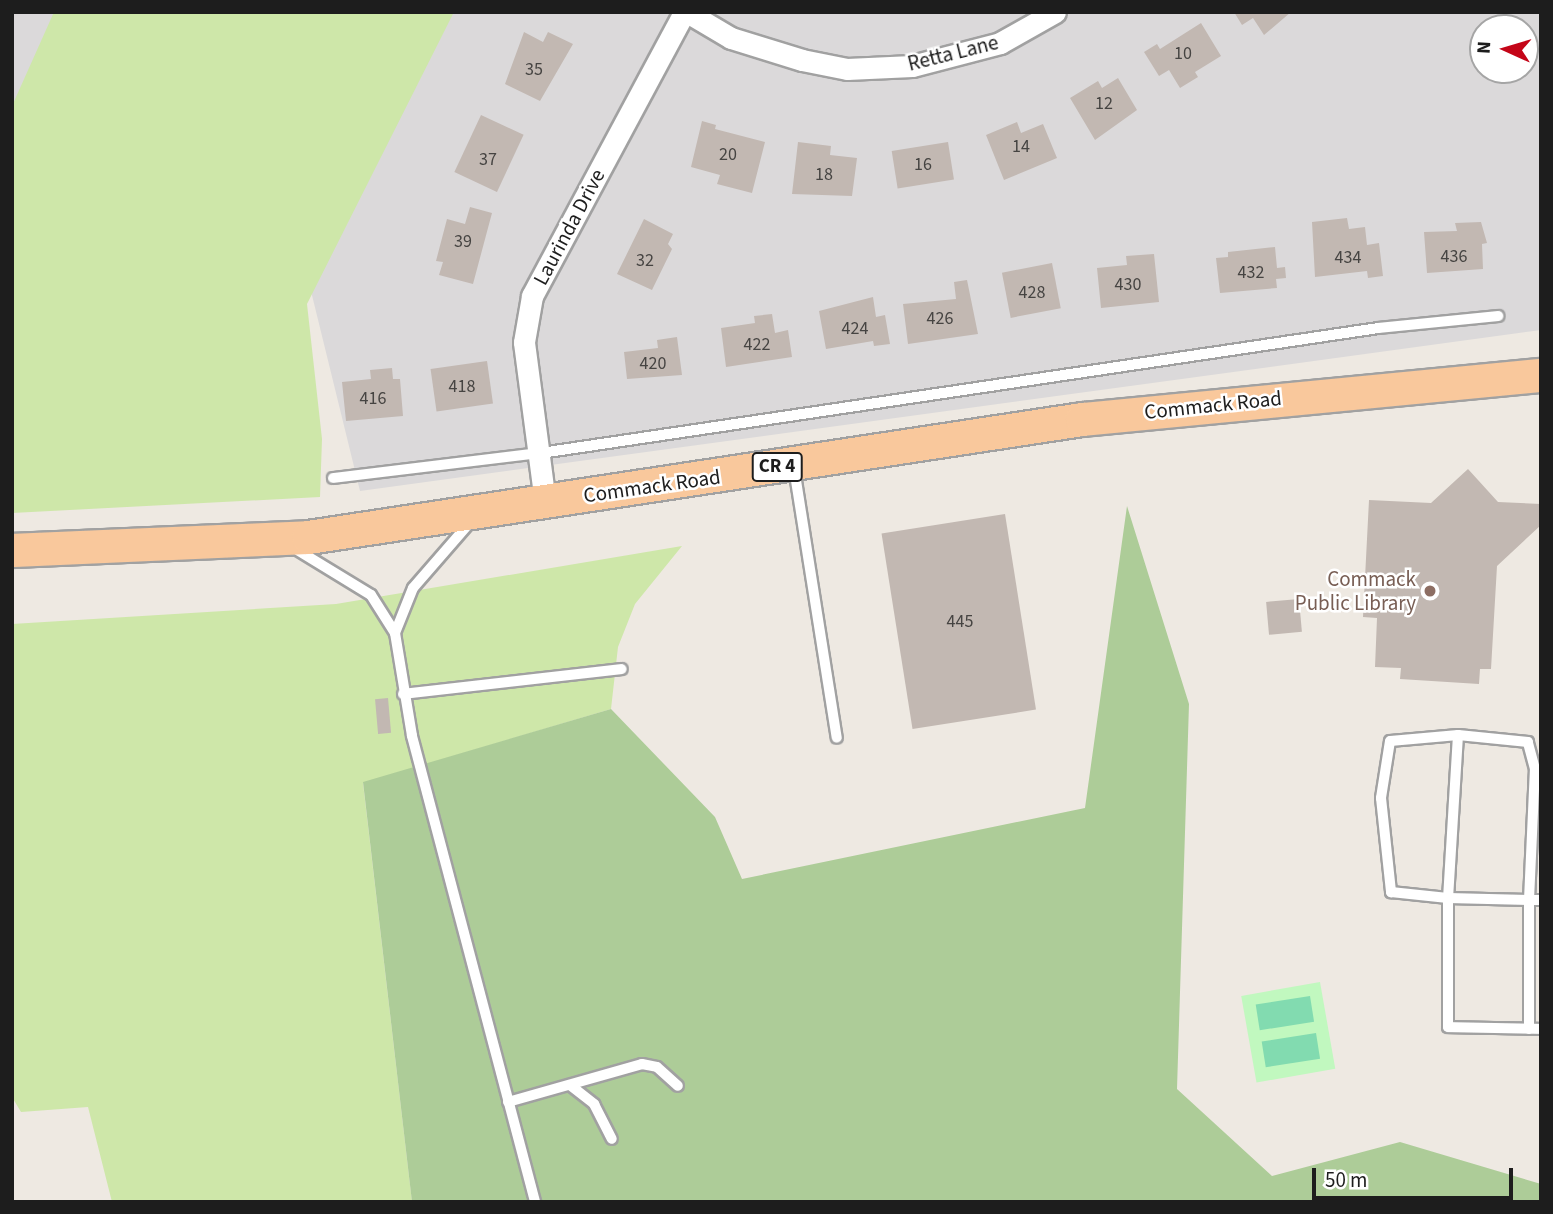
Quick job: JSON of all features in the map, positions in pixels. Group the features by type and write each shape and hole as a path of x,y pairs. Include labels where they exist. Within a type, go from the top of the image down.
{"main road":[{"name":"Commack Road","path":"12,550 274,538 545,502 1082,419 1541,375"}],"street":[{"name":"Retta Lane","path":"686,12 731,38 802,60 847,69 912,66 1000,43 1055,12"},
{"name":"Laurinda Drive","path":"545,502 541,453 524,342 532,296 686,12"}],"lane":[{"path":"333,478 541,453 1378,328 1498,316"},
{"path":"794,464 837,738"},
{"path":"395,633 413,588 480,511"},
{"path":"274,538 364,589 382,607 395,633 403,694 535,1202"},
{"path":"403,694 622,669"},
{"path":"1458,735 1448,898 1448,1027 1535,1029 1535,900 1535,769 1528,742 1458,735 1390,741 1381,799 1391,892 1448,898 1535,900"},
{"path":"508,1102 642,1064 657,1067 678,1086"},
{"path":"570,1085 594,1104 612,1139"}],"shaded area":[{"path":"12,12 61,12 12,130"},
{"path":"448,12 1541,12 1541,330 360,491 309,283"}],"green space":[{"path":"54,12 454,12 307,304 322,439 320,497 12,513 12,106"},
{"path":"1127,506 1189,704 1177,1089 1272,1176 1400,1142 1541,1184 1541,1202 412,1202 363,782 611,709 715,817 742,879 1085,808"},
{"path":"682,546 635,604 618,647 611,709 363,783 412,1202 112,1202 88,1107 21,1112 12,1097 12,624 336,604"},
{"path":"1320,982 1335,1069 1256,1083 1241,996"},
{"path":"1310,996 1314,1022 1260,1030 1256,1005"},
{"path":"1316,1033 1320,1059 1266,1067 1262,1042"}],"building":[{"path":"1234,12 1291,12 1264,35 1253,18 1242,25"},
{"path":"1201,23 1221,56 1195,72 1198,77 1180,88 1169,70 1159,76 1144,52 1157,44 1160,49"},
{"path":"524,32 543,42 548,32 573,44 540,101 505,84"},
{"path":"1118,78 1137,110 1095,140 1070,98 1098,81 1102,88"},
{"path":"481,115 524,135 497,192 454,172"},
{"path":"702,121 716,125 715,129 765,142 752,193 717,184 720,175 691,167"},
{"path":"1017,122 1021,133 1043,124 1057,158 1004,180 986,135"},
{"path":"798,142 831,146 830,155 857,158 852,196 792,194"},
{"path":"948,142 954,180 898,188 892,151"},
{"path":"470,207 492,213 473,284 439,275 443,262 436,261 447,219 465,224"},
{"path":"1347,218 1349,229 1365,227 1367,245 1379,243 1383,276 1368,278 1367,271 1315,277 1312,222"},
{"path":"644,219 673,234 668,244 672,249 652,290 617,274"},
{"path":"1481,222 1487,243 1482,244 1483,269 1427,273 1424,232 1457,231 1455,223"},
{"path":"1275,247 1277,268 1285,267 1286,278 1276,279 1277,288 1220,293 1216,258 1228,257 1228,252"},
{"path":"1154,254 1159,302 1101,308 1097,268 1127,265 1126,256"},
{"path":"1052,263 1061,308 1011,318 1002,273"},
{"path":"967,280 978,334 908,344 903,304 956,299 954,282"},
{"path":"873,297 876,317 885,315 890,344 874,346 873,341 826,349 819,311"},
{"path":"772,314 775,333 788,330 792,357 726,367 721,328 755,323 754,316"},
{"path":"677,337 682,375 627,379 624,352 658,348 657,340"},
{"path":"487,361 493,404 437,412 431,369"},
{"path":"392,368 393,379 400,379 403,416 346,421 342,382 371,379 370,370"},
{"name":"Commack Public Library","path":"1468,469 1498,502 1541,504 1541,525 1497,566 1491,669 1480,669 1479,684 1400,679 1401,668 1375,667 1377,618 1363,617 1369,500 1431,503"},
{"path":"1005,514 1036,710 913,729 882,534"},
{"path":"1299,599 1302,632 1269,635 1266,602"},
{"path":"388,698 391,733 378,734 375,699"}],"place":[{"name":"Commack Public Library","path":"1430,591"}]}
